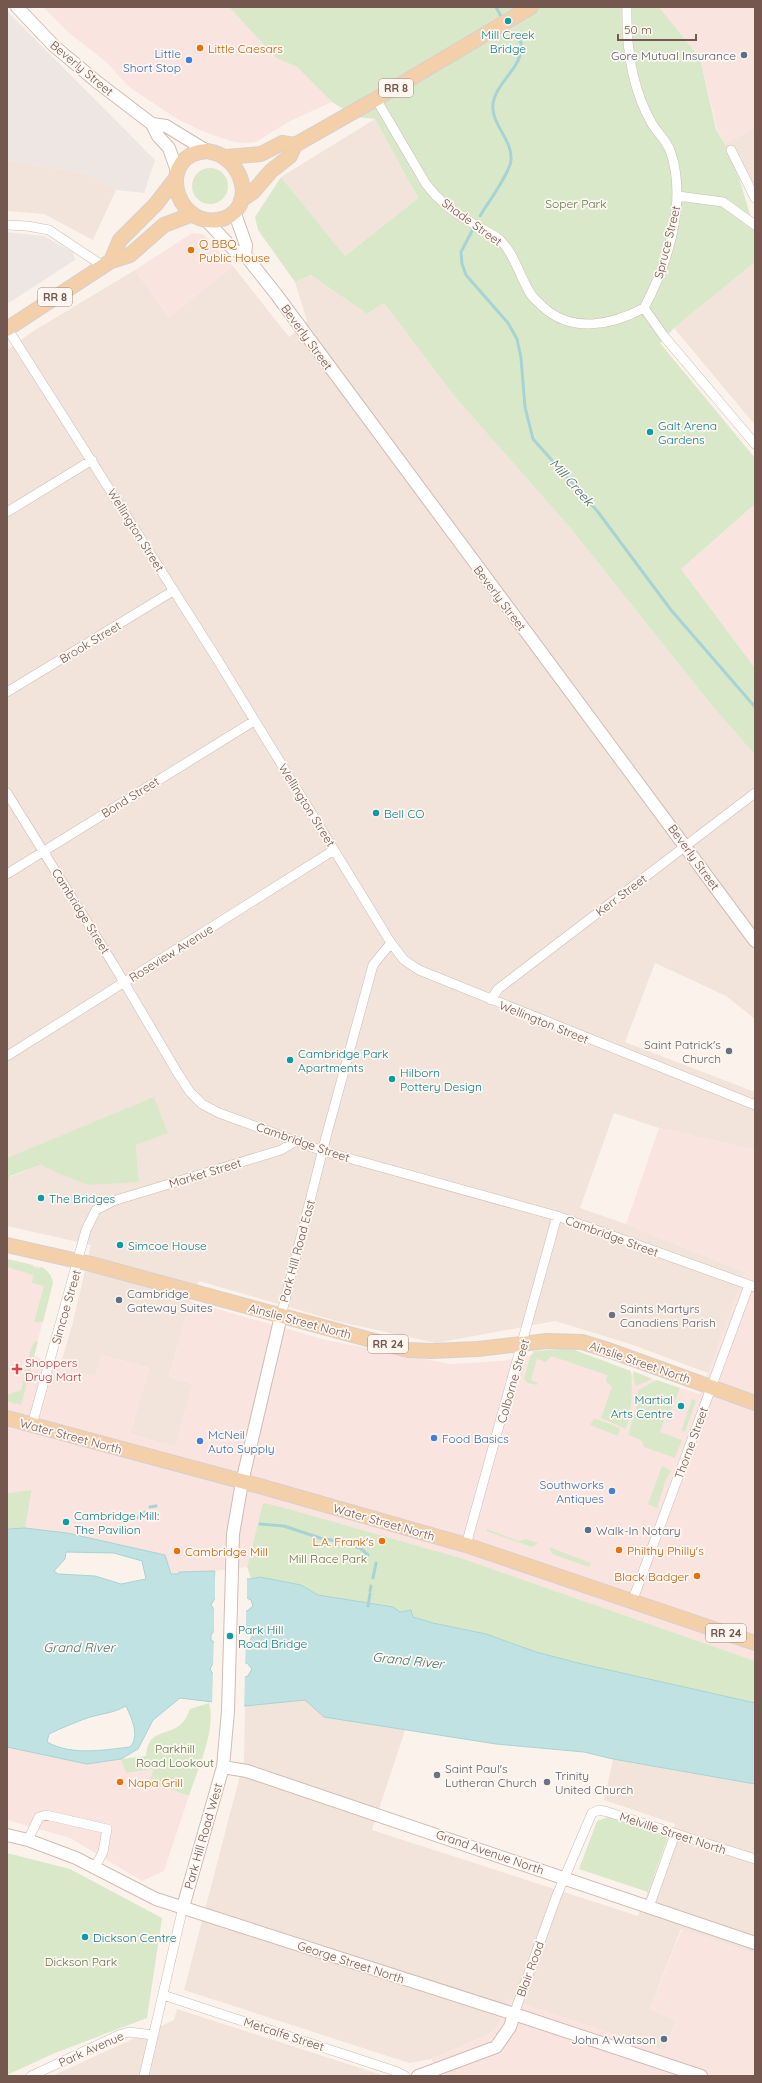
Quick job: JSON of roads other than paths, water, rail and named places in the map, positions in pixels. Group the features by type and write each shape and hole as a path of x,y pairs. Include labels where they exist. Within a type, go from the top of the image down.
{"main road":[{"name":"Beverly Street","path":"17,7 54,46 97,82 152,124 158,136 169,148 177,174"},
{"name":"RR 8","path":"226,157 261,154 282,143 295,144 376,99 526,10"},
{"name":"Beverly Street","path":"152,124 166,126 207,151"},
{"name":"RR 8","path":"238,206 271,171 290,156 295,144"},
{"path":"107,263 120,240 156,204 189,156 207,151 226,157 239,174 242,187 238,206 246,245 245,255"},
{"path":"177,174 179,198 199,217 218,220 238,206"},
{"name":"Beverly Street","path":"199,217 234,250 245,255 279,298 755,941"},
{"name":"RR 8","path":"7,328 107,263 130,255 164,225 199,217"},
{"name":"Ainslie Street North","path":"7,1245 79,1260 408,1350 439,1351 547,1341 582,1342 611,1350 755,1403"},
{"name":"Park Hill Road East","path":"232,1568 233,1534 242,1482 281,1316"},
{"name":"Water Street North","path":"7,1418 466,1545 755,1643"},
{"name":"Park Hill Road West","path":"183,1907 223,1767 228,1711 232,1568"},
{"name":"Grand Avenue North","path":"223,1767 247,1770 755,1943"},
{"name":"George Street North","path":"7,1835 28,1840 76,1858 94,1869 140,1892 183,1907 701,2076"},
{"name":"Blair Road","path":"418,2076 496,2047 510,2027 514,2014"}],"street":[{"name":"Spruce Street","path":"627,7 626,37 633,80 652,123 663,137 671,152 676,174 678,196 664,264 658,282 644,308"},
{"name":"Shade Street","path":"376,99 426,184 435,195 465,219 501,240 510,253 531,295 548,311 558,318 571,322 592,325 616,321 644,308"},
{"path":"731,150 755,198"},
{"name":"Spruce Street","path":"678,196 723,202 755,226"},
{"path":"7,224 49,230 107,263"},
{"path":"644,308 664,335 755,444"},
{"name":"Wellington Street","path":"7,328 92,460 391,943 404,960 414,968 491,1000 755,1105"},
{"path":"7,512 92,460"},
{"name":"Brook Street","path":"7,692 173,591"},
{"name":"Bond Street","path":"7,874 254,720"},
{"name":"Cambridge Street","path":"7,793 44,851 187,1087 202,1104 219,1113 323,1151 557,1216 752,1286"},
{"name":"Kerr Street","path":"491,1000 498,989 755,793"},
{"name":"Roseview Avenue","path":"7,1056 334,850"},
{"name":"Park Hill Road East","path":"281,1316 323,1151 374,965 391,943"},
{"name":"Market Street","path":"113,1201 281,1150 296,1141"},
{"name":"Simcoe Street","path":"32,1425 79,1260 86,1230 96,1210 113,1201"},
{"name":"Colborne Street","path":"466,1545 557,1216"},
{"name":"Thorne Street","path":"632,1602 711,1387 752,1286"},
{"name":"Melville Street North","path":"592,1813 599,1810 608,1812 755,1859"},
{"name":"Blair Road","path":"514,2014 557,1895 592,1813"},
{"path":"28,1840 39,1817 46,1815 107,1829 103,1852 94,1869"},
{"path":"649,1907 675,1834"},
{"name":"Park Hill Road West","path":"144,2076 183,1907"},
{"name":"Metcalfe Street","path":"162,1995 395,2071 405,2076"},
{"name":"Park Avenue","path":"31,2076 129,2032 153,2035"}],"water":[{"name":"Grand River","path":"25,1528 67,1533 165,1555 171,1574 179,1574 179,1572 215,1571 215,1578 249,1579 260,1577 301,1585 318,1595 393,1607 400,1612 411,1610 413,1617 433,1623 486,1634 536,1652 755,1703 755,1784 613,1759 584,1752 496,1744 324,1717 305,1700 245,1706 180,1698 153,1720 138,1749 121,1759 87,1764 7,1747 7,1529","holes":["66,1552 114,1553 142,1561 146,1579 121,1584 95,1576 58,1574 54,1571 65,1559","215,1598 247,1598 251,1600 253,1606 247,1611 214,1609 211,1605","246,1630 251,1633 252,1637 248,1644 214,1642 211,1640 211,1635 214,1631","213,1663 247,1663 252,1669 247,1677 213,1674 210,1669","126,1706 131,1716 135,1733 133,1743 130,1747 77,1751 47,1742 49,1734 87,1718 116,1711"]}],"waterway":[{"name":"Mill Creek","path":"496,7 503,20"},
{"name":"Mill Creek","path":"480,216 507,173 511,160 511,152 497,123 493,107 497,92 515,65 521,51 521,42 510,33 506,26"},
{"name":"Mill Creek","path":"473,229 461,252 462,264 466,275 508,323 517,339 521,358 525,407 533,439 598,512 671,610 755,707"},
{"path":"150,1507 156,1506"},
{"path":"137,1518 145,1512"},
{"path":"260,1524 284,1526 320,1538 337,1541 360,1548 368,1555"},
{"path":"373,1578 376,1563"},
{"path":"370,1591 371,1586"},
{"path":"368,1606 370,1594"}],"place":[{"name":"Mill Creek Bridge","path":"508,21"},
{"name":"Little Caesars","path":"200,48"},
{"name":"Gore Mutual Insurance","path":"744,55"},
{"name":"Little Short Stop","path":"189,60"},
{"name":"Q BBQ Public House","path":"191,250"},
{"name":"Galt Arena Gardens","path":"650,432"},
{"name":"Bell CO","path":"376,813"},
{"name":"Saint Patrick's Church","path":"729,1051"},
{"name":"Cambridge Park Apartments","path":"290,1060"},
{"name":"Hilborn Pottery Design","path":"392,1079"},
{"name":"The Bridges","path":"41,1198"},
{"name":"Simcoe House","path":"120,1245"},
{"name":"Cambridge Gateway Suites","path":"119,1300"},
{"name":"Saints Martyrs Canadiens Parish","path":"612,1315"},
{"name":"Shoppers Drug Mart","path":"17,1369"},
{"name":"Martial Arts Centre","path":"681,1406"},
{"name":"Food Basics","path":"434,1438"},
{"name":"McNeil Auto Supply","path":"200,1441"},
{"name":"Southworks Antiques","path":"612,1491"},
{"name":"Cambridge Mill: The Pavilion","path":"66,1522"},
{"name":"Walk-In Notary","path":"588,1530"},
{"name":"L.A. Frank's","path":"382,1541"},
{"name":"Philthy Philly's","path":"619,1550"},
{"name":"Cambridge Mill","path":"177,1551"},
{"name":"Black Badger","path":"697,1576"},
{"name":"Park Hill Road Bridge","path":"230,1636"},
{"name":"Saint Paul's Lutheran Church","path":"437,1775"},
{"name":"Napa Grill","path":"120,1782"},
{"name":"Trinity United Church","path":"547,1782"},
{"name":"Dickson Centre","path":"85,1937"},
{"name":"John A Watson","path":"664,2039"}],"park label":[{"name":"Soper Park","path":"576,203"},
{"name":"Mill Race Park","path":"328,1558"},
{"name":"Parkhill Road Lookout","path":"175,1755"},
{"name":"Dickson Park","path":"81,1961"}]}
